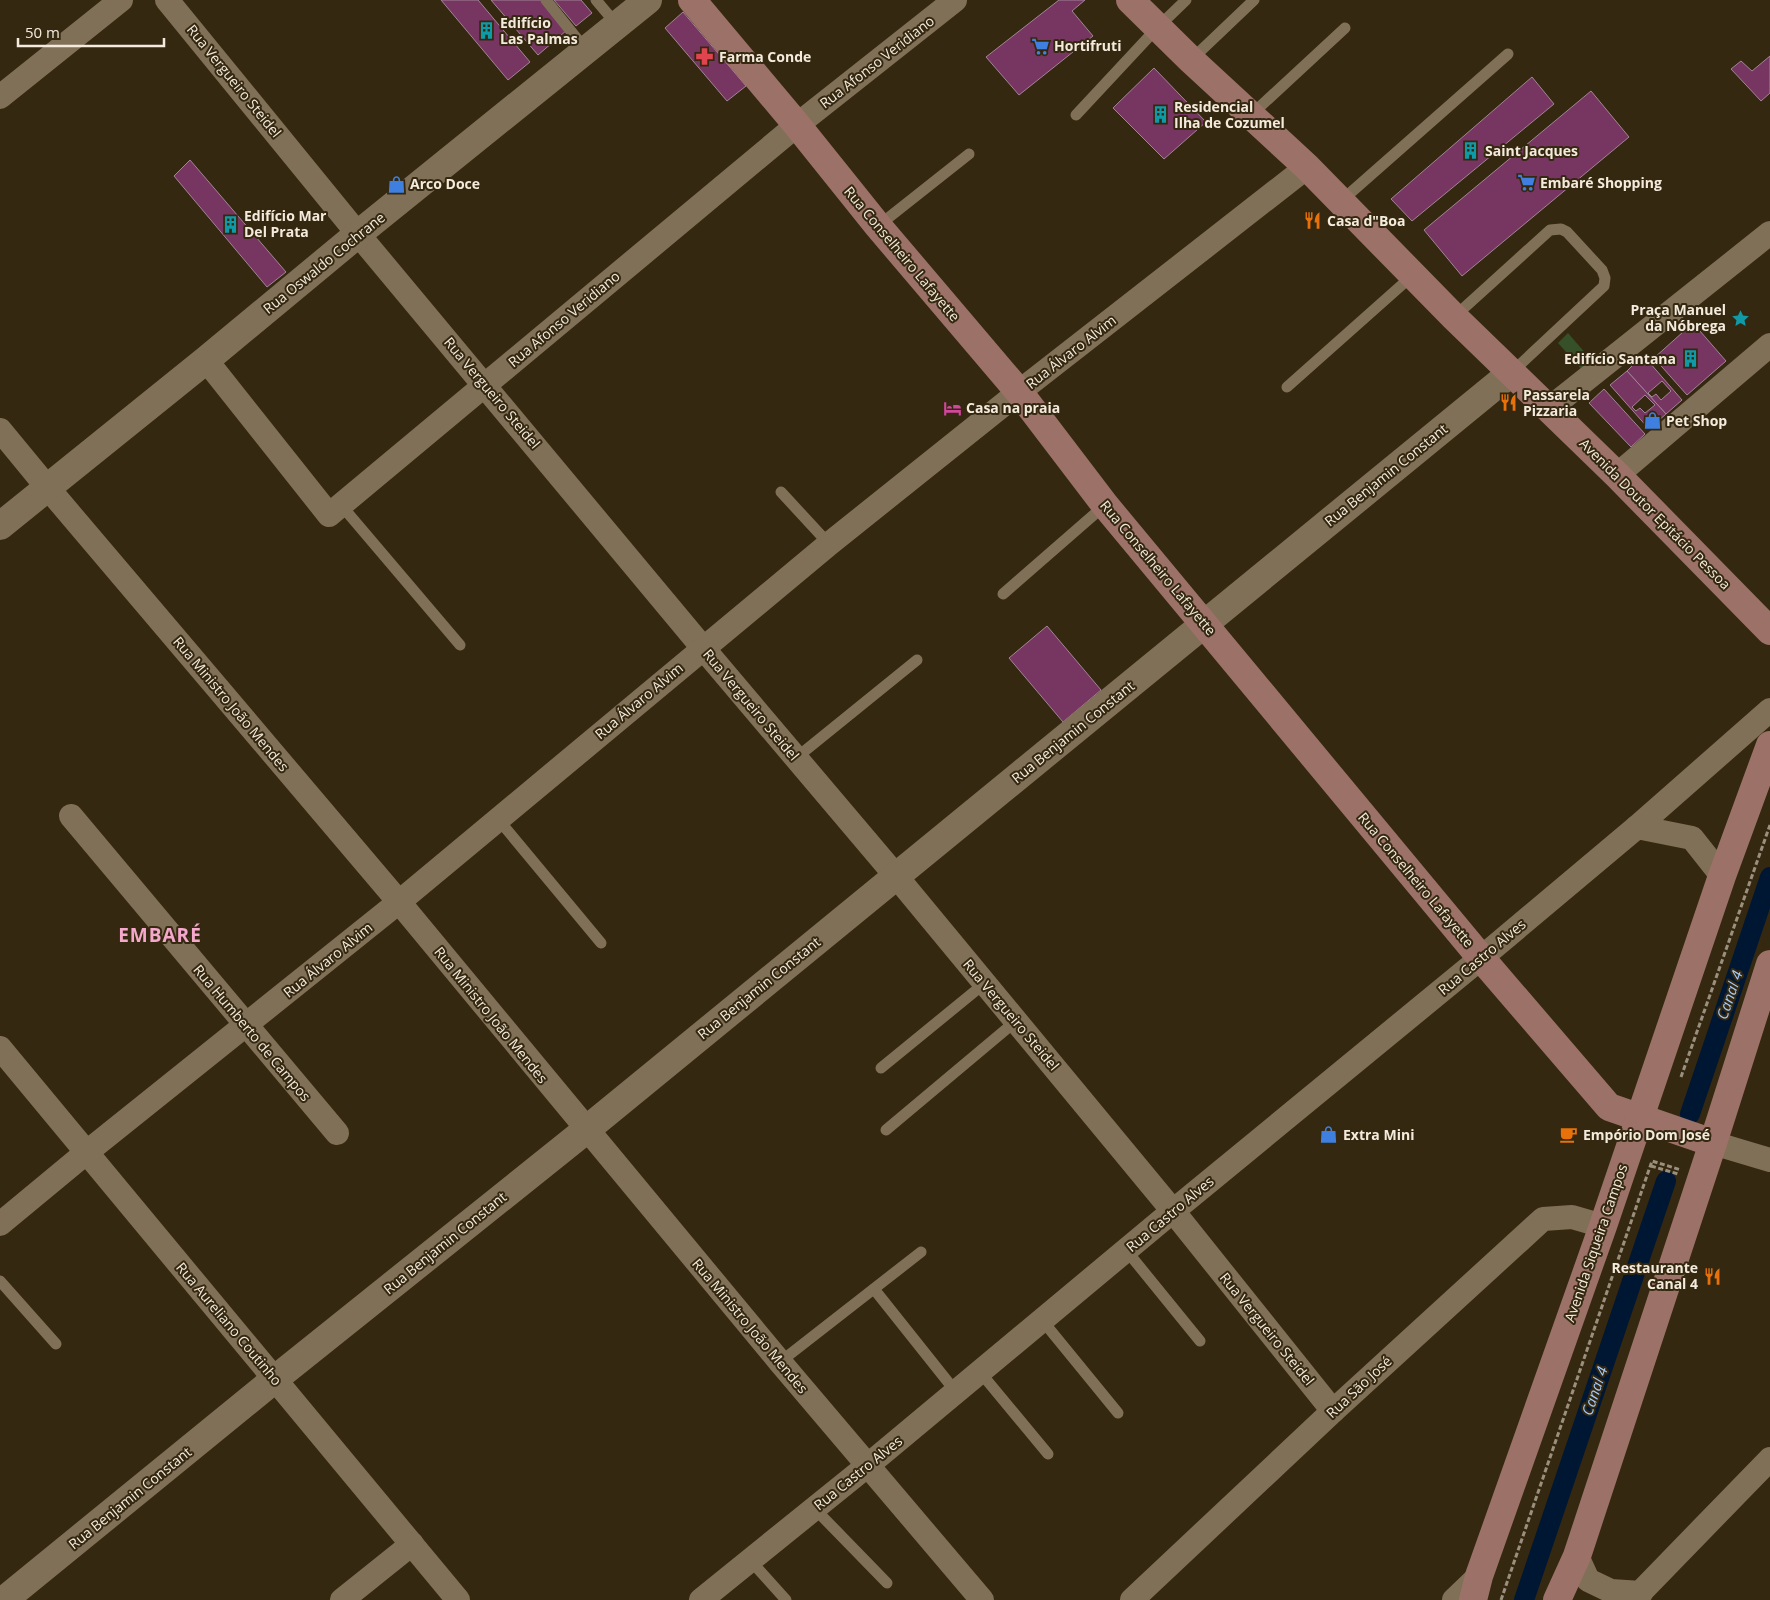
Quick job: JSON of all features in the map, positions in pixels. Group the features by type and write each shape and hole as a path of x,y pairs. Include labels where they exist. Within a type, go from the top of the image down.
{"main road":[{"name":"Rua Conselheiro Lafayette","path":"692,0 797,125 878,226 1019,392 1104,505 1481,958 1609,1108 1704,1141"},
{"name":"Avenida Doutor Epitácio Pessoa","path":"1130,0 1191,60 1307,167 1414,274 1454,317 1550,408 1770,631"},
{"name":"Avenida Siqueira Campos","path":"1476,1588 1603,1226 1638,1162 1647,1122 1722,876 1770,745"},
{"path":"1557,1600 1584,1579 1700,1181 1704,1141 1770,964"}],"street":[{"path":"0,97 121,0"},
{"name":"Rua Vergueiro Steidel","path":"168,0 358,234 1016,1020 1173,1211 1333,1411"},
{"name":"Rua Oswaldo Cochrane","path":"0,526 648,0"},
{"name":"Rua Afonso Veridiano","path":"341,505 797,125 955,0"},
{"name":"Rua Álvaro Alvim","path":"0,1224 399,902 829,544 1019,392 1307,167"},
{"path":"1550,408 1770,233"},
{"path":"1617,475 1770,345"},
{"path":"206,360 329,515 341,505"},
{"name":"Rua Benjamin Constant","path":"4,1600 275,1379 586,1130 1511,373"},
{"name":"Rua Ministro João Mendes","path":"0,430 399,902 586,1130 867,1466 982,1600"},
{"name":"Rua Castro Alves","path":"701,1600 867,1466 1481,958 1637,827 1770,710"},
{"name":"Rua Humberto de Campos","path":"71,816 337,1133"},
{"path":"1637,827 1692,838 1722,876"},
{"name":"Rua Aureliano Coutinho","path":"0,1048 458,1600"},
{"path":"1704,1141 1770,1160"},
{"name":"Rua São José","path":"1132,1600 1333,1411 1543,1218 1572,1217 1603,1226"},
{"path":"1584,1579 1611,1591 1637,1596 1766,1471"},
{"path":"342,1600 412,1544"},
{"path":"1454,1600 1476,1588"}],"lane":[{"path":"546,0 586,50"},
{"path":"596,0 617,25"},
{"path":"1076,115 1158,27 1186,0"},
{"path":"1191,60 1254,0"},
{"path":"1252,115 1345,28"},
{"path":"1340,202 1508,54"},
{"path":"878,226 968,154"},
{"path":"1454,317 1550,230 1561,229 1567,232 1602,270 1605,278 1604,286 1511,373"},
{"path":"1287,387 1414,274"},
{"path":"781,492 829,544"},
{"path":"341,505 460,645"},
{"path":"1003,594 1104,505"},
{"path":"796,758 917,660"},
{"path":"498,819 601,943"},
{"path":"881,1068 985,983"},
{"path":"886,1130 1016,1020"},
{"path":"1126,1250 1200,1342"},
{"path":"780,1362 921,1252"},
{"path":"0,1281 56,1344"},
{"path":"874,1289 956,1392"},
{"path":"1042,1320 1118,1413"},
{"path":"980,1372 1048,1454"},
{"path":"814,1508 887,1583"},
{"path":"750,1560 786,1600"}],"path":[{"path":"1679,1082 1770,825"},
{"path":"1638,1162 1652,1161"},
{"path":"1638,1162 1700,1181"},
{"path":"1501,1600 1638,1162"}],"green space":[{"path":"1568,333 1593,362 1583,371 1558,343"}],"building":[{"name":"Edifício Las Palmas","path":"441,0 478,0 530,62 508,80"},
{"path":"491,0 542,0 567,30 538,55"},
{"path":"554,0 581,0 592,13 576,26"},
{"name":"Hortifruti","path":"1059,0 1085,0 1072,11 1093,36 1019,95 986,57"},
{"name":"Farma Conde","path":"683,12 746,86 727,101 665,28"},
{"path":"1770,56 1770,93 1761,101 1731,69 1741,61 1752,71"},
{"name":"Residencial Ilha de Cozumel","path":"1154,68 1206,122 1164,159 1113,108"},
{"name":"Saint Jacques","path":"1532,77 1554,104 1412,221 1391,199"},
{"name":"Embaré Shopping","path":"1591,91 1629,137 1462,276 1424,230"},
{"name":"Edifício Mar Del Prata","path":"190,160 286,272 267,287 174,176"},
{"name":"Edifício Santana","path":"1693,323 1726,361 1687,395 1654,358"},
{"path":"1643,355 1682,400 1666,414 1627,371","holes":["1662,381 1671,391 1661,400 1656,394 1652,397 1648,393"]},
{"path":"1627,371 1666,414 1649,429 1610,385","holes":["1645,395 1655,405 1645,413 1640,408 1636,411 1632,407"]},
{"path":"1604,389 1645,434 1631,447 1589,403"},
{"path":"1047,626 1101,690 1063,722 1009,658"}],"waterway":[{"name":"Canal 4","path":"1690,1114 1770,877"},
{"name":"Canal 4","path":"1524,1600 1666,1181"}],"place":[{"name":"Edifício Las Palmas","path":"486,31"},
{"name":"Hortifruti","path":"1040,46"},
{"name":"Farma Conde","path":"705,57"},
{"name":"Residencial Ilha de Cozumel","path":"1160,115"},
{"name":"Saint Jacques","path":"1471,151"},
{"name":"Embaré Shopping","path":"1526,183"},
{"name":"Arco Doce","path":"396,184"},
{"name":"Casa d\"Boa","path":"1313,221"},
{"name":"Edifício Mar Del Prata","path":"230,224"},
{"name":"Praça Manuel da Nóbrega","path":"1740,318"},
{"name":"Edifício Santana","path":"1690,359"},
{"name":"Passarela Pizzaria","path":"1509,403"},
{"name":"Casa na praia","path":"952,408"},
{"name":"Pet Shop","path":"1652,421"},
{"name":"Extra Mini","path":"1329,1135"},
{"name":"Empório Dom José","path":"1569,1135"},
{"name":"Restaurante Canal 4","path":"1712,1276"}],"district":[{"name":"EMBARÉ","path":"160,935"}]}
